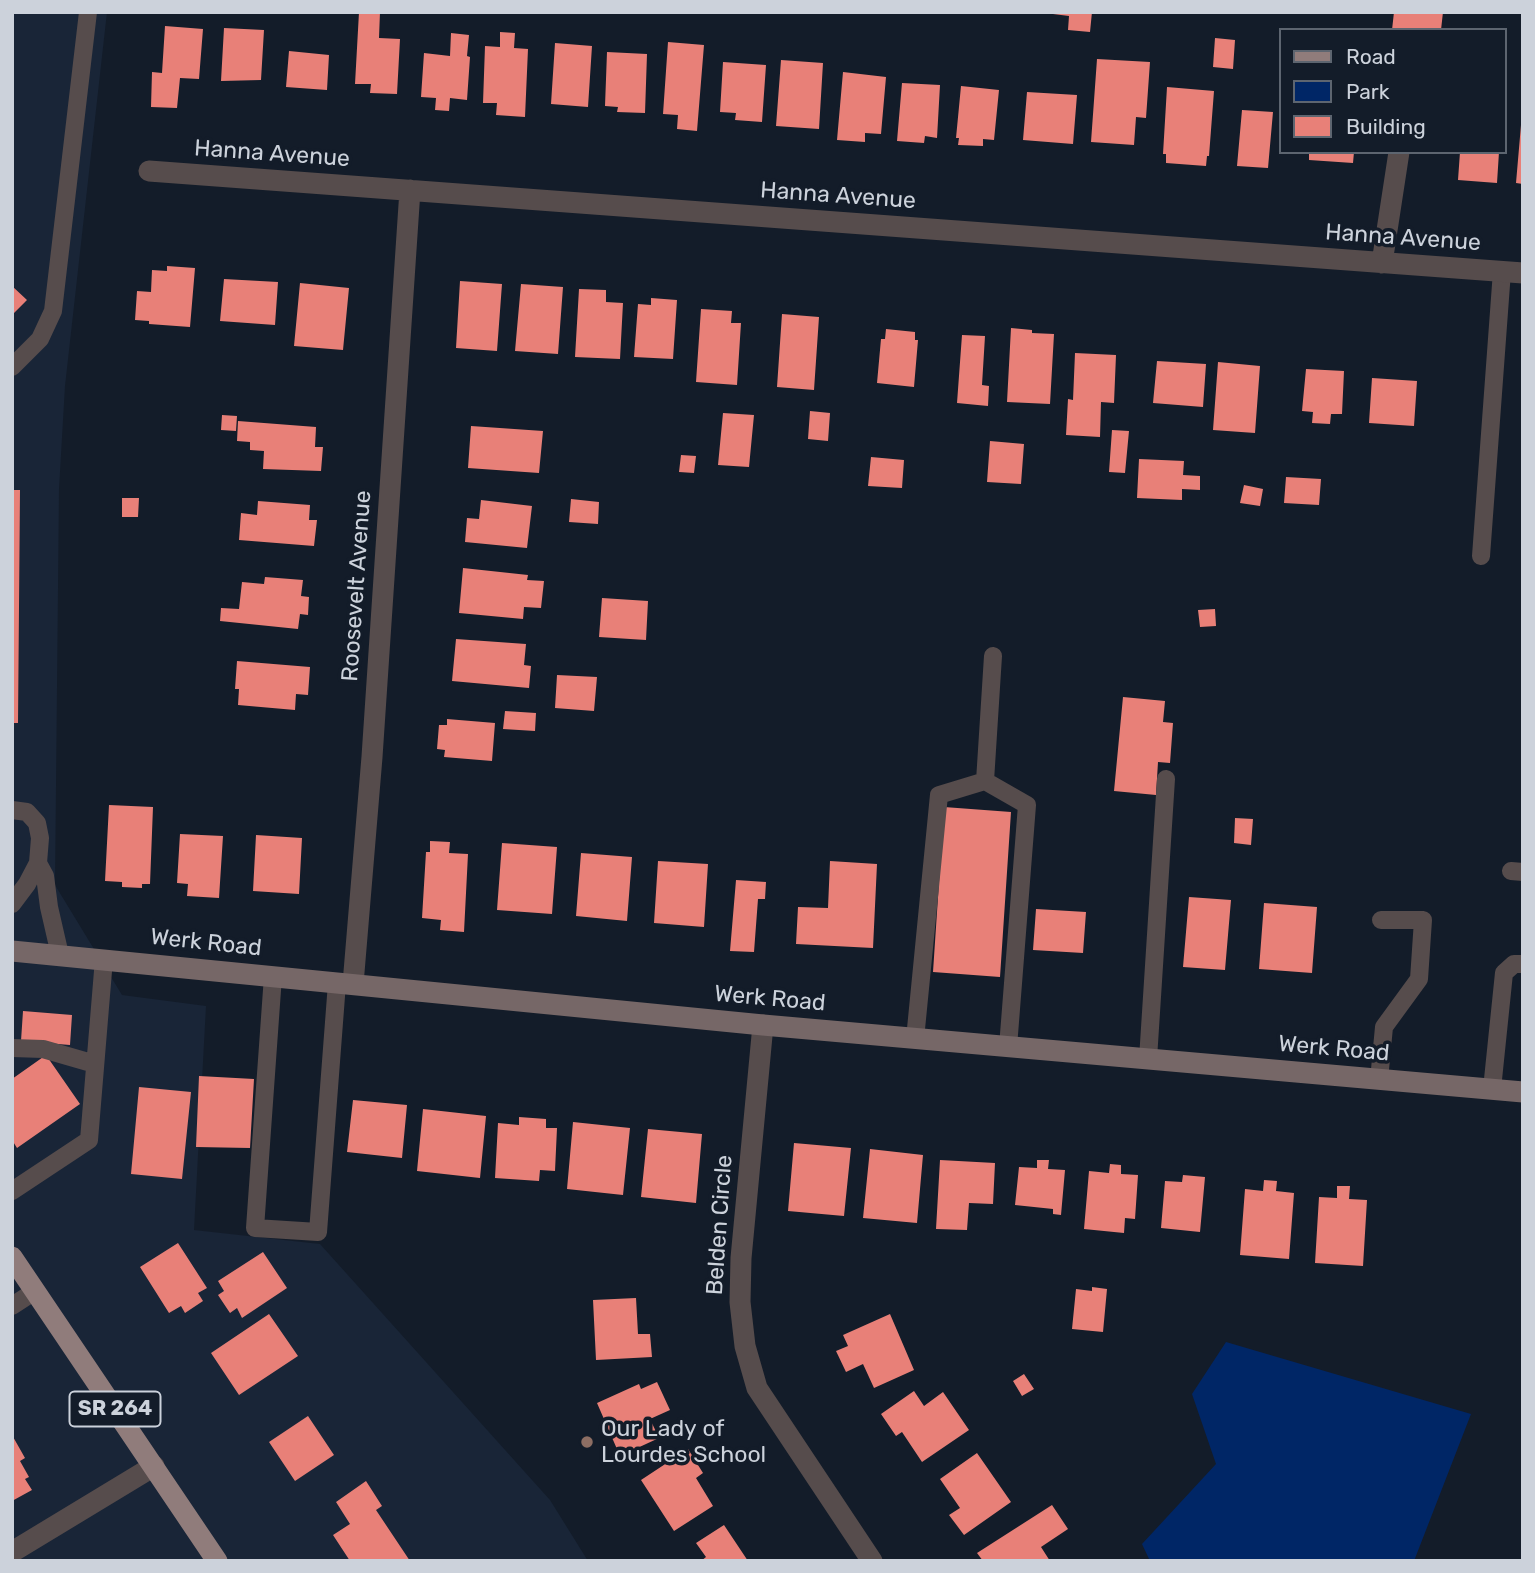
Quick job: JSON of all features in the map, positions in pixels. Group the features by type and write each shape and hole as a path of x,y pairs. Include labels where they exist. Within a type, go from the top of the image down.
{"main road":[{"name":"Werk Road","path":"12,951 763,1025 1523,1092"},
{"name":"SR 264","path":"12,1257 217,1561"}],"street":[{"path":"1382,263 1399,154"},
{"name":"Hanna Avenue","path":"149,171 1512,272"},
{"name":"Roosevelt Avenue","path":"345,983 372,757 410,190"},
{"name":"Belden Circle","path":"763,1025 741,1258 740,1302 745,1346 757,1388 872,1561"},
{"path":"12,1552 154,1466"}],"lane":[{"path":"12,367 40,339 53,311 88,12"},
{"path":"1481,556 1512,272"},
{"path":"985,782 993,656"},
{"path":"1147,1059 1166,779"},
{"path":"915,1039 939,796 985,782 1027,805 1008,1047"},
{"path":"12,810 27,812 37,823 40,838 38,863 12,904"},
{"path":"38,863 45,876 60,955"},
{"path":"1379,1080 1384,1027 1419,979 1423,920 1381,919"},
{"path":"12,1191 89,1140 104,959"},
{"path":"1492,1089 1504,974 1514,964 1523,964"},
{"path":"273,976 255,1228 318,1232 345,983"},
{"path":"12,1048 43,1049 95,1063"},
{"path":"12,1306 35,1291"}],"shaded area":[{"path":"12,12 107,12 65,386 59,489 55,885 122,995 206,1006 194,1230 320,1244 550,1500 588,1561 12,1561"}],"green space":[{"path":"1226,1342 1471,1414 1414,1561 1150,1561 1142,1544 1216,1464 1192,1394"}],"building":[{"path":"359,12 380,12 379,38 400,39 397,94 370,93 371,84 355,84"},
{"path":"1092,12 1090,32 1068,30 1069,16 1053,14"},
{"path":"1394,12 1443,12 1441,28 1392,28"},
{"path":"165,26 203,29 199,79 180,78 177,108 151,107 152,72 162,73"},
{"path":"224,28 264,30 261,80 221,81"},
{"path":"500,32 515,33 514,48 528,49 525,117 496,115 497,103 483,103 485,46 500,47"},
{"path":"451,33 469,35 467,100 450,98 449,111 435,110 436,98 421,97 424,53 450,56"},
{"path":"1215,38 1235,40 1233,69 1213,67"},
{"path":"668,42 704,45 697,131 677,129 678,115 663,114"},
{"path":"555,43 592,46 588,107 551,104"},
{"path":"289,51 329,55 327,90 286,87"},
{"path":"607,52 647,54 645,113 617,112 618,107 605,106"},
{"path":"1097,59 1150,62 1146,118 1136,117 1134,145 1091,142"},
{"path":"781,60 823,63 819,129 776,126"},
{"path":"723,62 766,65 762,122 735,120 736,113 720,112"},
{"path":"843,72 886,77 881,134 865,133 865,142 837,140"},
{"path":"902,83 940,85 937,138 925,136 924,143 897,141"},
{"path":"961,86 999,90 994,140 983,139 983,146 958,145 959,138 956,138"},
{"path":"1167,87 1214,91 1206,166 1166,163 1166,154 1163,154"},
{"path":"1027,92 1077,95 1073,144 1023,140"},
{"path":"1242,110 1273,112 1268,168 1237,166"},
{"path":"1523,125 1523,184 1516,183"},
{"path":"1309,154 1354,154 1353,163 1309,160"},
{"path":"1460,154 1499,154 1497,183 1458,180"},
{"path":"167,266 195,268 190,327 149,324 149,321 135,320 137,291 151,292 152,270 167,271"},
{"path":"224,279 278,282 275,325 220,321"},
{"path":"460,281 502,284 497,351 456,348"},
{"path":"300,283 349,288 343,350 294,346"},
{"path":"521,284 563,287 558,354 515,351"},
{"path":"12,286 27,300 12,315"},
{"path":"579,289 606,290 606,302 623,303 620,359 575,357"},
{"path":"651,298 677,300 673,359 634,357 638,304 651,305"},
{"path":"701,309 732,311 731,323 741,323 737,385 696,382"},
{"path":"782,314 819,317 814,390 777,387"},
{"path":"1011,328 1054,334 1050,404 1007,402"},
{"path":"886,329 915,332 915,340 918,340 914,387 877,383 881,339 885,339"},
{"path":"962,335 985,336 982,385 989,386 988,406 957,403"},
{"path":"1075,353 1116,355 1114,403 1101,402 1100,437 1066,435 1068,399 1073,400"},
{"path":"1157,361 1206,364 1203,407 1153,403"},
{"path":"1218,362 1260,366 1255,433 1213,430"},
{"path":"1306,369 1344,371 1342,414 1331,414 1330,424 1312,423 1313,412 1302,411"},
{"path":"1372,378 1417,381 1414,426 1369,423"},
{"path":"810,411 830,413 828,441 808,439"},
{"path":"723,413 754,415 749,467 718,465"},
{"path":"222,415 237,416 236,431 221,430"},
{"path":"238,421 316,427 315,447 323,447 321,471 263,469 264,451 250,450 250,442 237,441"},
{"path":"471,426 543,431 539,473 468,468"},
{"path":"1112,430 1129,431 1125,473 1109,472"},
{"path":"990,441 1024,444 1021,484 987,482"},
{"path":"681,455 696,456 694,473 679,472"},
{"path":"871,457 904,460 902,488 868,486"},
{"path":"1139,459 1184,461 1183,475 1200,476 1200,490 1182,489 1182,500 1137,498"},
{"path":"1286,477 1321,479 1319,505 1284,503"},
{"path":"1244,485 1263,489 1260,506 1240,503"},
{"path":"12,490 20,490 18,723 12,723"},
{"path":"122,498 139,498 138,517 122,517"},
{"path":"571,499 599,502 598,524 569,522"},
{"path":"481,500 532,506 527,548 465,542 467,518 479,519"},
{"path":"258,501 310,505 309,520 317,520 314,546 239,540 241,513 257,515"},
{"path":"463,568 528,575 527,580 544,581 541,608 524,607 523,619 459,613"},
{"path":"265,577 303,580 301,596 309,597 308,615 300,614 298,629 220,621 221,608 239,609 242,582 264,584"},
{"path":"602,598 648,601 646,640 599,637"},
{"path":"1215,609 1216,626 1200,627 1198,610"},
{"path":"456,639 526,644 524,665 531,666 529,688 452,681"},
{"path":"237,661 310,667 308,695 296,694 295,710 238,705 239,689 235,689"},
{"path":"557,675 597,677 594,711 555,708"},
{"path":"1123,697 1165,701 1163,722 1173,723 1170,763 1158,762 1156,795 1114,791"},
{"path":"505,711 536,713 535,731 503,729"},
{"path":"447,719 495,723 492,761 444,757 445,750 437,749 439,725 447,725"},
{"path":"109,805 153,807 150,884 142,884 142,888 122,887 122,882 105,881"},
{"path":"944,807 1011,812 1000,977 933,972"},
{"path":"1235,818 1253,819 1251,845 1234,843"},
{"path":"180,834 223,836 219,898 187,896 188,884 177,883"},
{"path":"256,835 302,838 299,894 253,891"},
{"path":"430,841 450,842 449,853 468,854 464,932 440,930 441,920 422,918 426,852 430,852"},
{"path":"502,843 557,847 552,914 497,910"},
{"path":"581,853 632,857 627,921 576,916"},
{"path":"658,861 708,864 704,927 654,923"},
{"path":"830,861 877,864 873,948 796,944 798,907 828,908"},
{"path":"736,880 766,882 765,899 758,899 754,952 730,951"},
{"path":"1189,897 1231,900 1225,970 1183,967"},
{"path":"1264,903 1317,907 1312,973 1259,969"},
{"path":"1036,909 1086,912 1083,953 1033,950"},
{"path":"23,1011 72,1015 70,1045 21,1041"},
{"path":"46,1055 80,1104 17,1148 12,1140 12,1079"},
{"path":"199,1076 254,1079 250,1148 196,1147"},
{"path":"139,1087 191,1092 182,1179 131,1174"},
{"path":"353,1100 407,1105 402,1158 347,1152"},
{"path":"423,1109 486,1116 480,1178 417,1171"},
{"path":"519,1117 546,1119 546,1128 557,1128 555,1171 540,1170 539,1181 495,1178 498,1123 519,1125"},
{"path":"573,1122 630,1128 623,1195 567,1189"},
{"path":"648,1129 702,1134 696,1203 641,1197"},
{"path":"794,1143 851,1148 844,1216 788,1211"},
{"path":"870,1149 923,1155 917,1223 863,1218"},
{"path":"940,1160 995,1163 993,1204 969,1203 967,1230 936,1229"},
{"path":"1037,1160 1049,1160 1048,1169 1065,1170 1061,1215 1053,1214 1053,1209 1015,1205 1019,1167 1037,1168"},
{"path":"1110,1164 1121,1165 1121,1174 1138,1175 1135,1219 1125,1218 1124,1233 1084,1229 1089,1171 1109,1173"},
{"path":"1183,1175 1205,1177 1200,1232 1161,1228 1165,1181 1182,1182"},
{"path":"1264,1180 1277,1181 1276,1191 1294,1193 1289,1259 1240,1255 1245,1189 1263,1191"},
{"path":"1337,1186 1350,1186 1349,1199 1367,1200 1363,1266 1315,1263 1319,1197 1337,1198"},
{"path":"178,1243 207,1288 198,1293 203,1301 185,1313 181,1306 169,1313 140,1267"},
{"path":"263,1252 287,1288 242,1318 237,1308 230,1313 218,1295 224,1291 218,1281"},
{"path":"1092,1287 1107,1289 1103,1332 1072,1329 1076,1289 1092,1291"},
{"path":"636,1298 638,1334 650,1334 652,1357 596,1360 593,1300"},
{"path":"269,1314 298,1356 239,1395 211,1353"},
{"path":"890,1314 914,1370 874,1388 863,1364 846,1372 836,1351 848,1346 843,1335"},
{"path":"1024,1374 1034,1389 1022,1396 1013,1381"},
{"path":"657,1382 670,1410 650,1419 659,1438 620,1456 597,1403 639,1384 641,1389"},
{"path":"914,1391 924,1406 943,1392 969,1430 922,1462 902,1432 896,1436 881,1414"},
{"path":"308,1416 334,1455 295,1481 269,1442"},
{"path":"12,1435 25,1458 20,1461 29,1477 25,1479 32,1490 12,1501"},
{"path":"688,1449 703,1473 696,1478 713,1506 674,1531 641,1480"},
{"path":"977,1453 1011,1502 964,1535 949,1515 960,1508 940,1479"},
{"path":"366,1481 382,1506 376,1510 410,1561 350,1561 333,1535 350,1524 336,1502"},
{"path":"1052,1505 1068,1529 1041,1547 1050,1561 983,1561 977,1553"},
{"path":"724,1525 748,1561 701,1561 706,1557 696,1543"}],"place":[{"name":"Our Lady of Lourdes School","path":"587,1442"}]}
